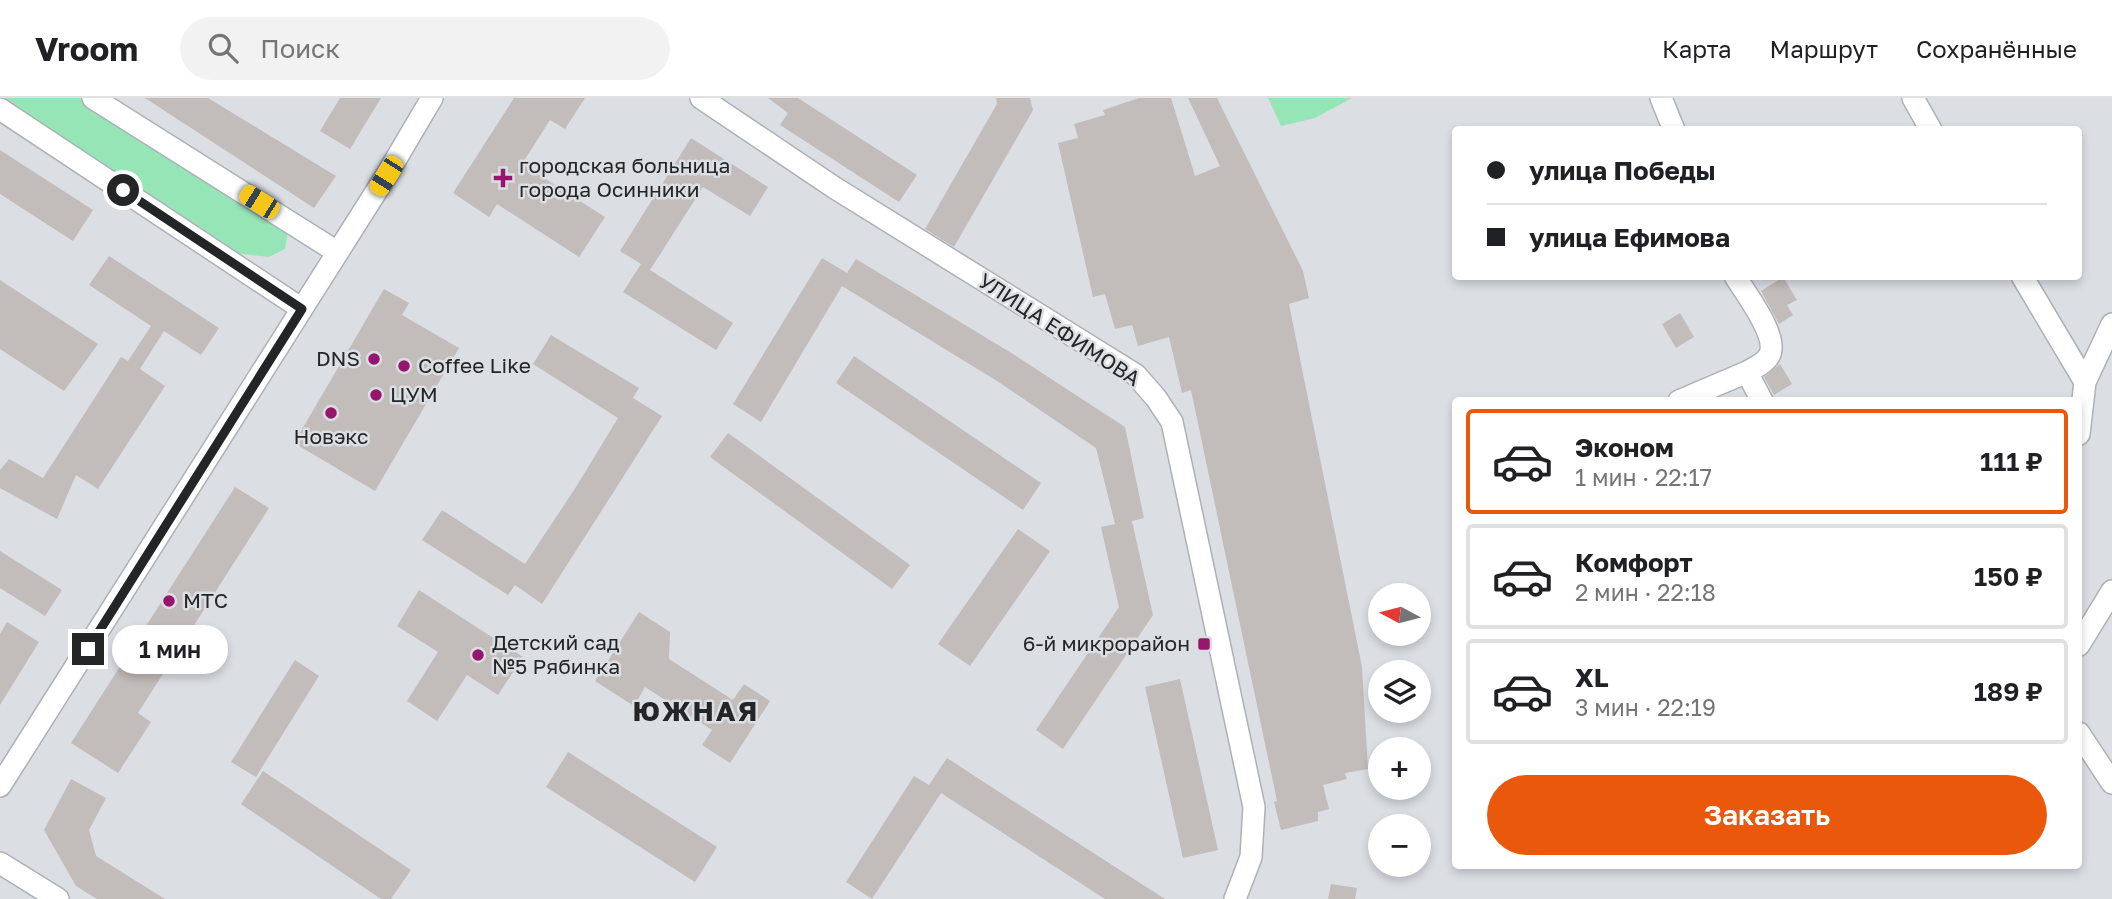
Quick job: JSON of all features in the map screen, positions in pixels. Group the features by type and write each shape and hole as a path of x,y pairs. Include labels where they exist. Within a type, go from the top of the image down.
{"street":[{"path":"93,98 337,252"},
{"path":"0,786 302,309 432,98"},
{"name":"УЛИЦА ЕФИМОВА","path":"701,98 835,188 1136,375 1172,422 1254,807 1251,857 1235,899"},
{"path":"1661,98 1672,126"},
{"path":"1913,98 1929,126"},
{"path":"0,109 302,309"},
{"path":"1688,397 1747,372 1769,358 1772,348 1765,324 1738,280"},
{"path":"2024,280 2085,382"},
{"path":"2082,408 2085,382 2112,324"},
{"path":"1747,372 1760,397"},
{"path":"2082,640 2112,591"},
{"path":"2082,737 2112,783"},
{"path":"0,863 58,899"}],"green space":[{"path":"0,98 80,98 288,231 285,249 269,257 233,253"},
{"path":"1268,98 1352,98 1315,118 1281,126"}],"building":[{"path":"145,98 208,98 336,176 314,208"},
{"path":"340,98 381,98 350,149 320,131"},
{"name":"городская больница города Осинники","path":"514,98 585,98 565,129 550,120 522,164 605,217 579,257 497,204 489,217 453,193"},
{"path":"768,98 798,98 917,175 899,202 780,125 788,113"},
{"path":"996,98 1030,98 1033,110 954,247 925,229 997,104"},
{"path":"1139,98 1171,98 1195,176 1220,166 1188,98 1217,98 1303,271 1309,298 1289,304 1362,667 1368,769 1345,773 1347,779 1323,785 1329,809 1318,812 1318,821 1281,830 1191,390 1182,393 1169,337 1138,346 1132,325 1115,329 1105,294 1093,297 1058,143 1078,138 1074,124 1105,115 1103,110"},
{"path":"691,138 768,187 750,216 703,187 650,270 733,323 716,350 623,292 641,264 620,251"},
{"path":"0,150 93,210 73,241 0,194"},
{"path":"109,256 219,328 201,355 164,331 140,369 165,386 98,489 76,475 57,519 0,488 0,470 9,459 43,478 121,357 128,361 151,326 89,285"},
{"path":"822,258 847,273 856,259 1013,354 1125,427 1144,518 1132,521 1153,615 1063,749 1036,730 1119,607 1101,527 1115,524 1096,448 997,381 842,286 761,422 733,404"},
{"path":"0,280 98,344 64,391 0,349"},
{"path":"1778,280 1785,280 1797,300 1787,305 1793,315 1779,324 1761,291"},
{"name":"ЦУМ","path":"384,289 409,303 402,315 459,348 375,491 294,443"},
{"path":"1680,313 1694,337 1676,348 1662,324"},
{"path":"551,335 639,388 633,398 662,416 542,604 515,585 508,595 422,540 442,510 525,564 576,487 618,418 533,364"},
{"path":"854,356 1041,483 1023,510 836,383"},
{"path":"1780,364 1792,384 1774,395 1764,377"},
{"path":"728,433 910,565 892,589 710,457"},
{"path":"235,487 269,508 138,713 151,722 118,773 71,743"},
{"path":"1018,529 1050,551 970,666 938,644"},
{"path":"0,551 62,590 45,616 0,588"},
{"name":"Детский сад №5 Рябинка","path":"419,590 523,657 498,695 467,675 437,721 407,701 438,652 397,626"},
{"path":"639,612 670,632 669,659 733,700 744,684 770,701 730,763 702,745 712,730 645,687 634,706 595,681"},
{"path":"7,622 39,642 0,705 0,634"},
{"path":"295,660 319,676 256,777 231,762"},
{"path":"1180,679 1218,850 1183,858 1145,687"},
{"path":"568,752 717,847 695,882 546,787"},
{"path":"947,758 1165,899 1105,899 941,793 872,899 846,882 914,776 929,785"},
{"path":"263,771 411,870 391,899 381,899 241,804"},
{"path":"71,779 106,798 89,830 96,856 165,899 97,899 76,886 44,830"},
{"path":"1331,884 1357,888 1355,899 1328,899"}],"place":[{"name":"городская больница города Осинники","path":"503,178"},
{"name":"DNS","path":"374,359"},
{"name":"Coffee Like","path":"404,366"},
{"name":"ЦУМ","path":"376,395"},
{"name":"Новэкс","path":"331,413"},
{"name":"МТС","path":"169,601"},
{"name":"6-й микрорайон","path":"1204,644"},
{"name":"Детский сад №5 Рябинка","path":"478,655"}],"district":[{"name":"ЮЖНАЯ","path":"696,711"}],"route":[{"path":"88,649 302,309 123,190"}]}
